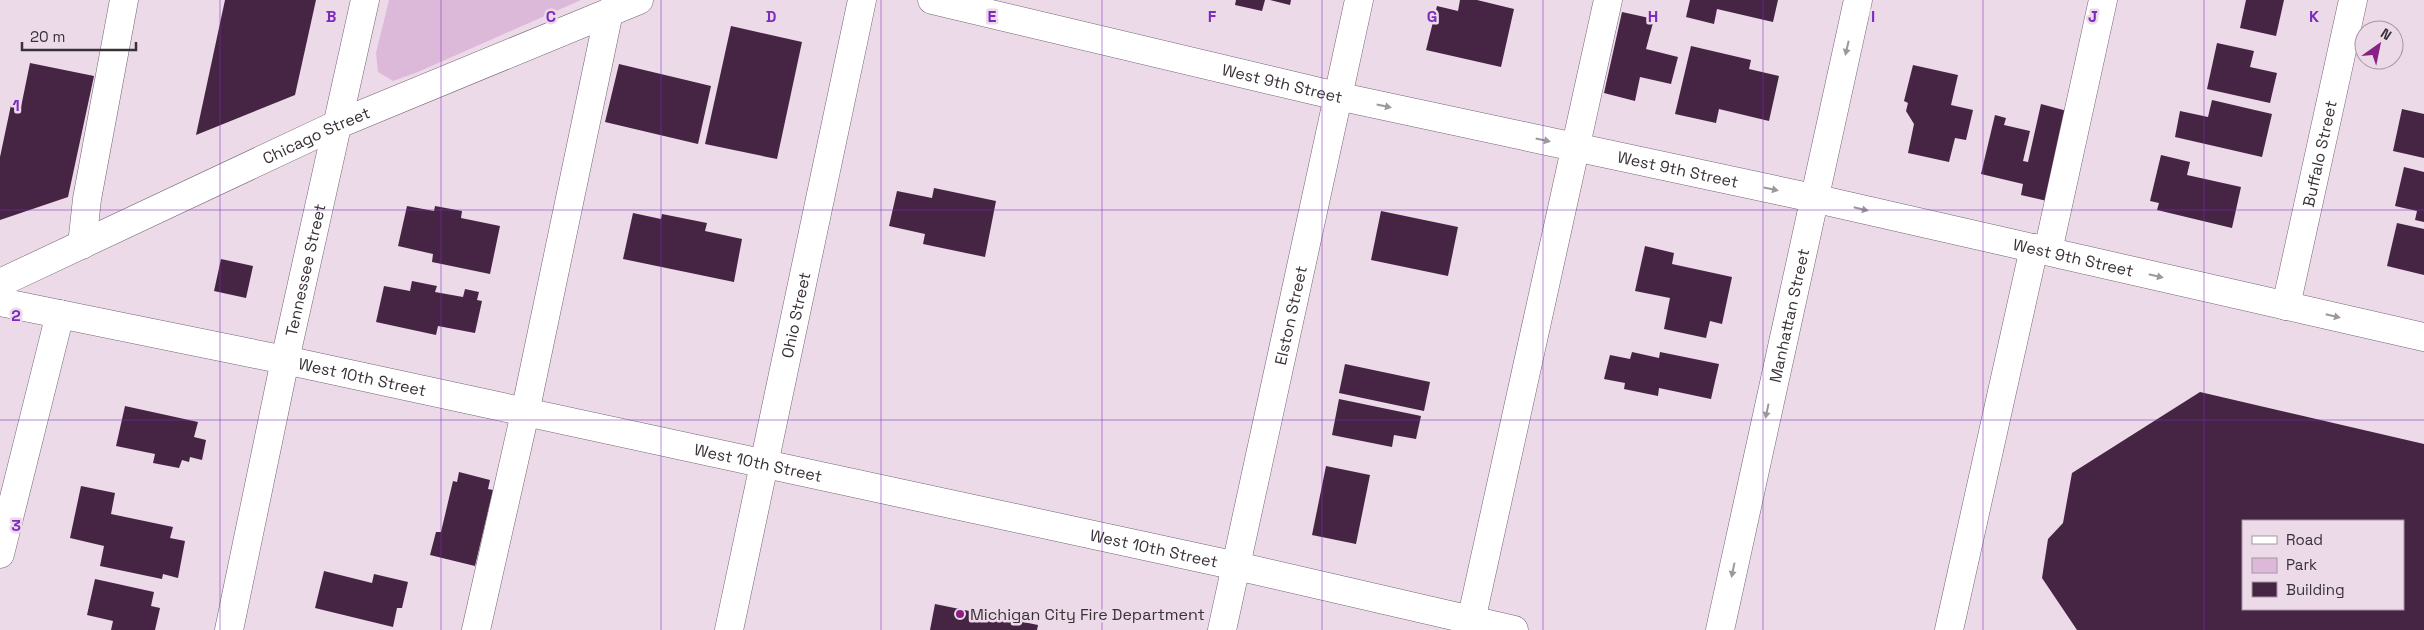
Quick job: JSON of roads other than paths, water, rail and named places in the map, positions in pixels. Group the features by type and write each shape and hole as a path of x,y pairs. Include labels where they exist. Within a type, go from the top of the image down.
{"street":[{"path":"82,245 87,198 124,0"},
{"name":"Tennessee Street","path":"229,630 285,360 365,0"},
{"name":"Chicago Street","path":"0,283 336,125 638,0"},
{"name":"Ohio Street","path":"730,630 862,0"},
{"name":"West 9th Street","path":"932,0 1337,96 1813,198 2424,337"},
{"name":"Elston Street","path":"1222,630 1359,0"},
{"path":"1470,625 1608,0"},
{"name":"Manhattan Street","path":"1720,630 1813,198 1858,0"},
{"path":"1949,630 2103,0"},
{"name":"Buffalo Street","path":"2286,306 2353,0"},
{"path":"476,630 525,413 609,12"},
{"name":"West 10th Street","path":"0,302 285,360 765,466 1237,566 1470,625 1514,630"},
{"path":"0,554 60,314"}],"place":[{"name":"Michigan City Fire Department","path":"960,614"}]}
